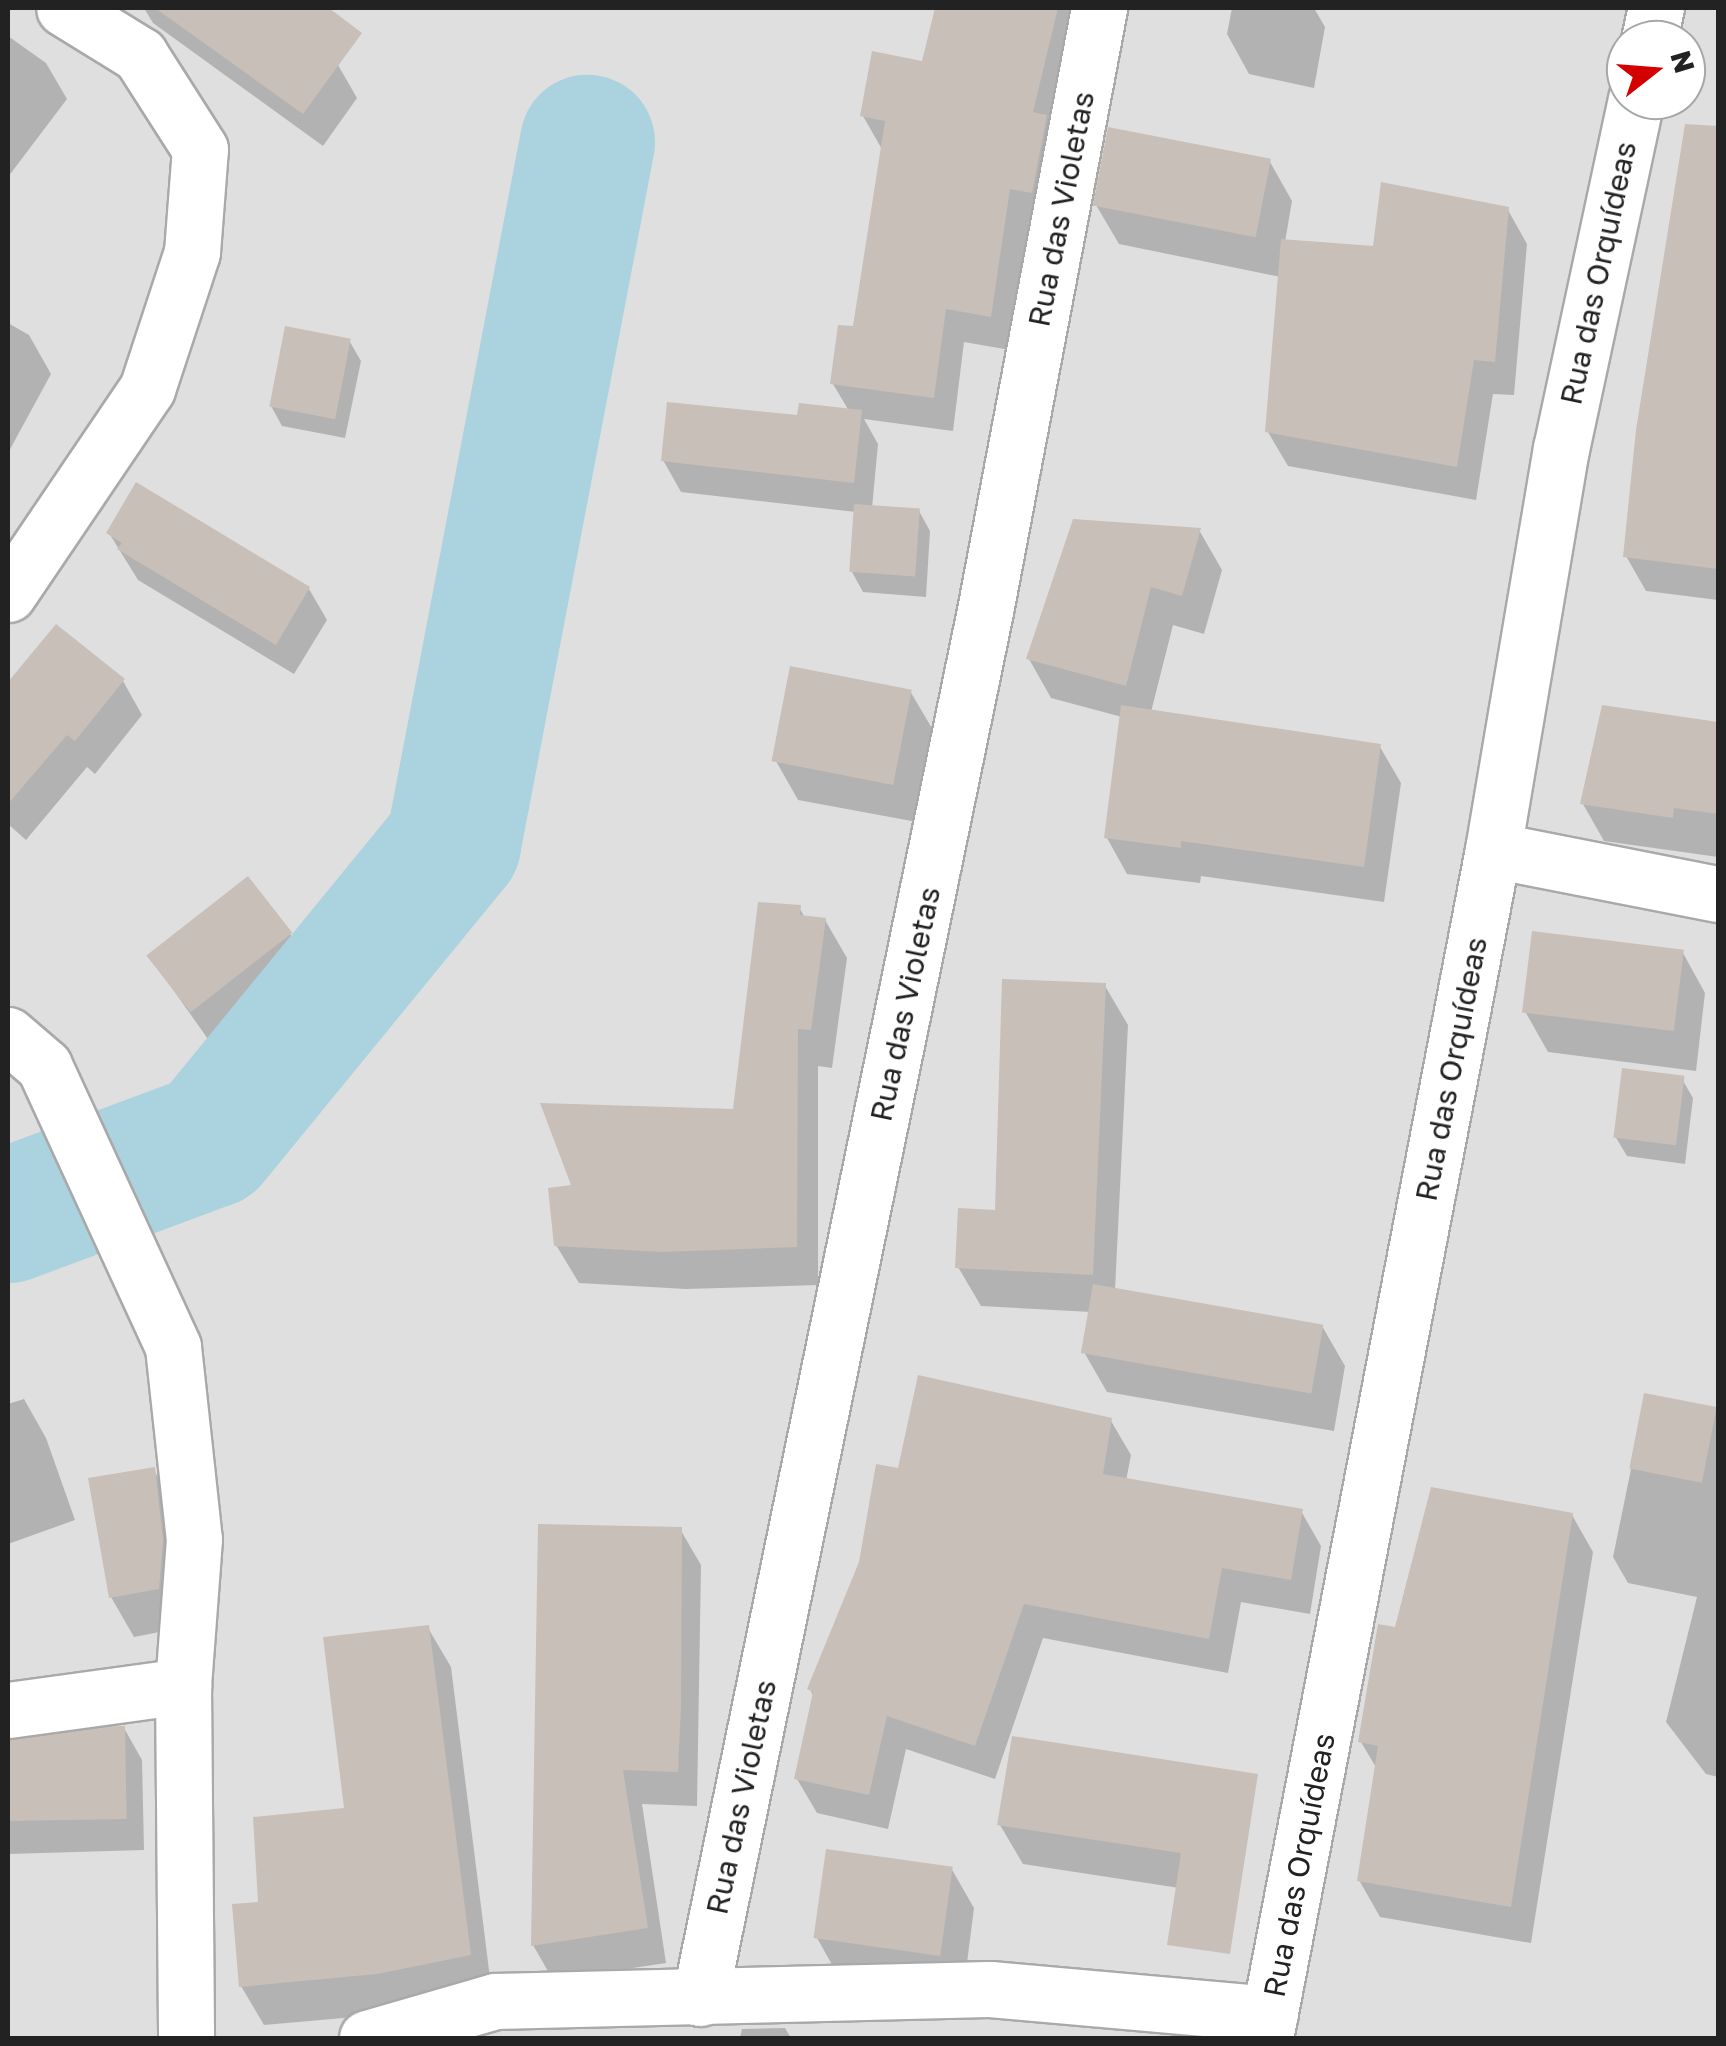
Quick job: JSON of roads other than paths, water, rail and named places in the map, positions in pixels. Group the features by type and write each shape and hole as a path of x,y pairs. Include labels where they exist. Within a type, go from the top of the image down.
{"street":[{"path":"8,594 147,389 192,252 200,149 140,55 64,8"},
{"name":"Rua das Violetas","path":"700,1998 986,612 1099,8"},
{"name":"Rua das Orquídeas","path":"1268,2026 1492,850 1560,449 1632,120"},
{"path":"1492,850 1718,894"},
{"path":"8,1035 44,1066 173,1347 194,1540 184,1686 186,2038"},
{"path":"8,1710 184,1686"},
{"path":"367,2038 495,2001 990,1988 1268,2026"}],"waterway":[{"path":"8,1215 210,1140 453,843 587,142"}]}
